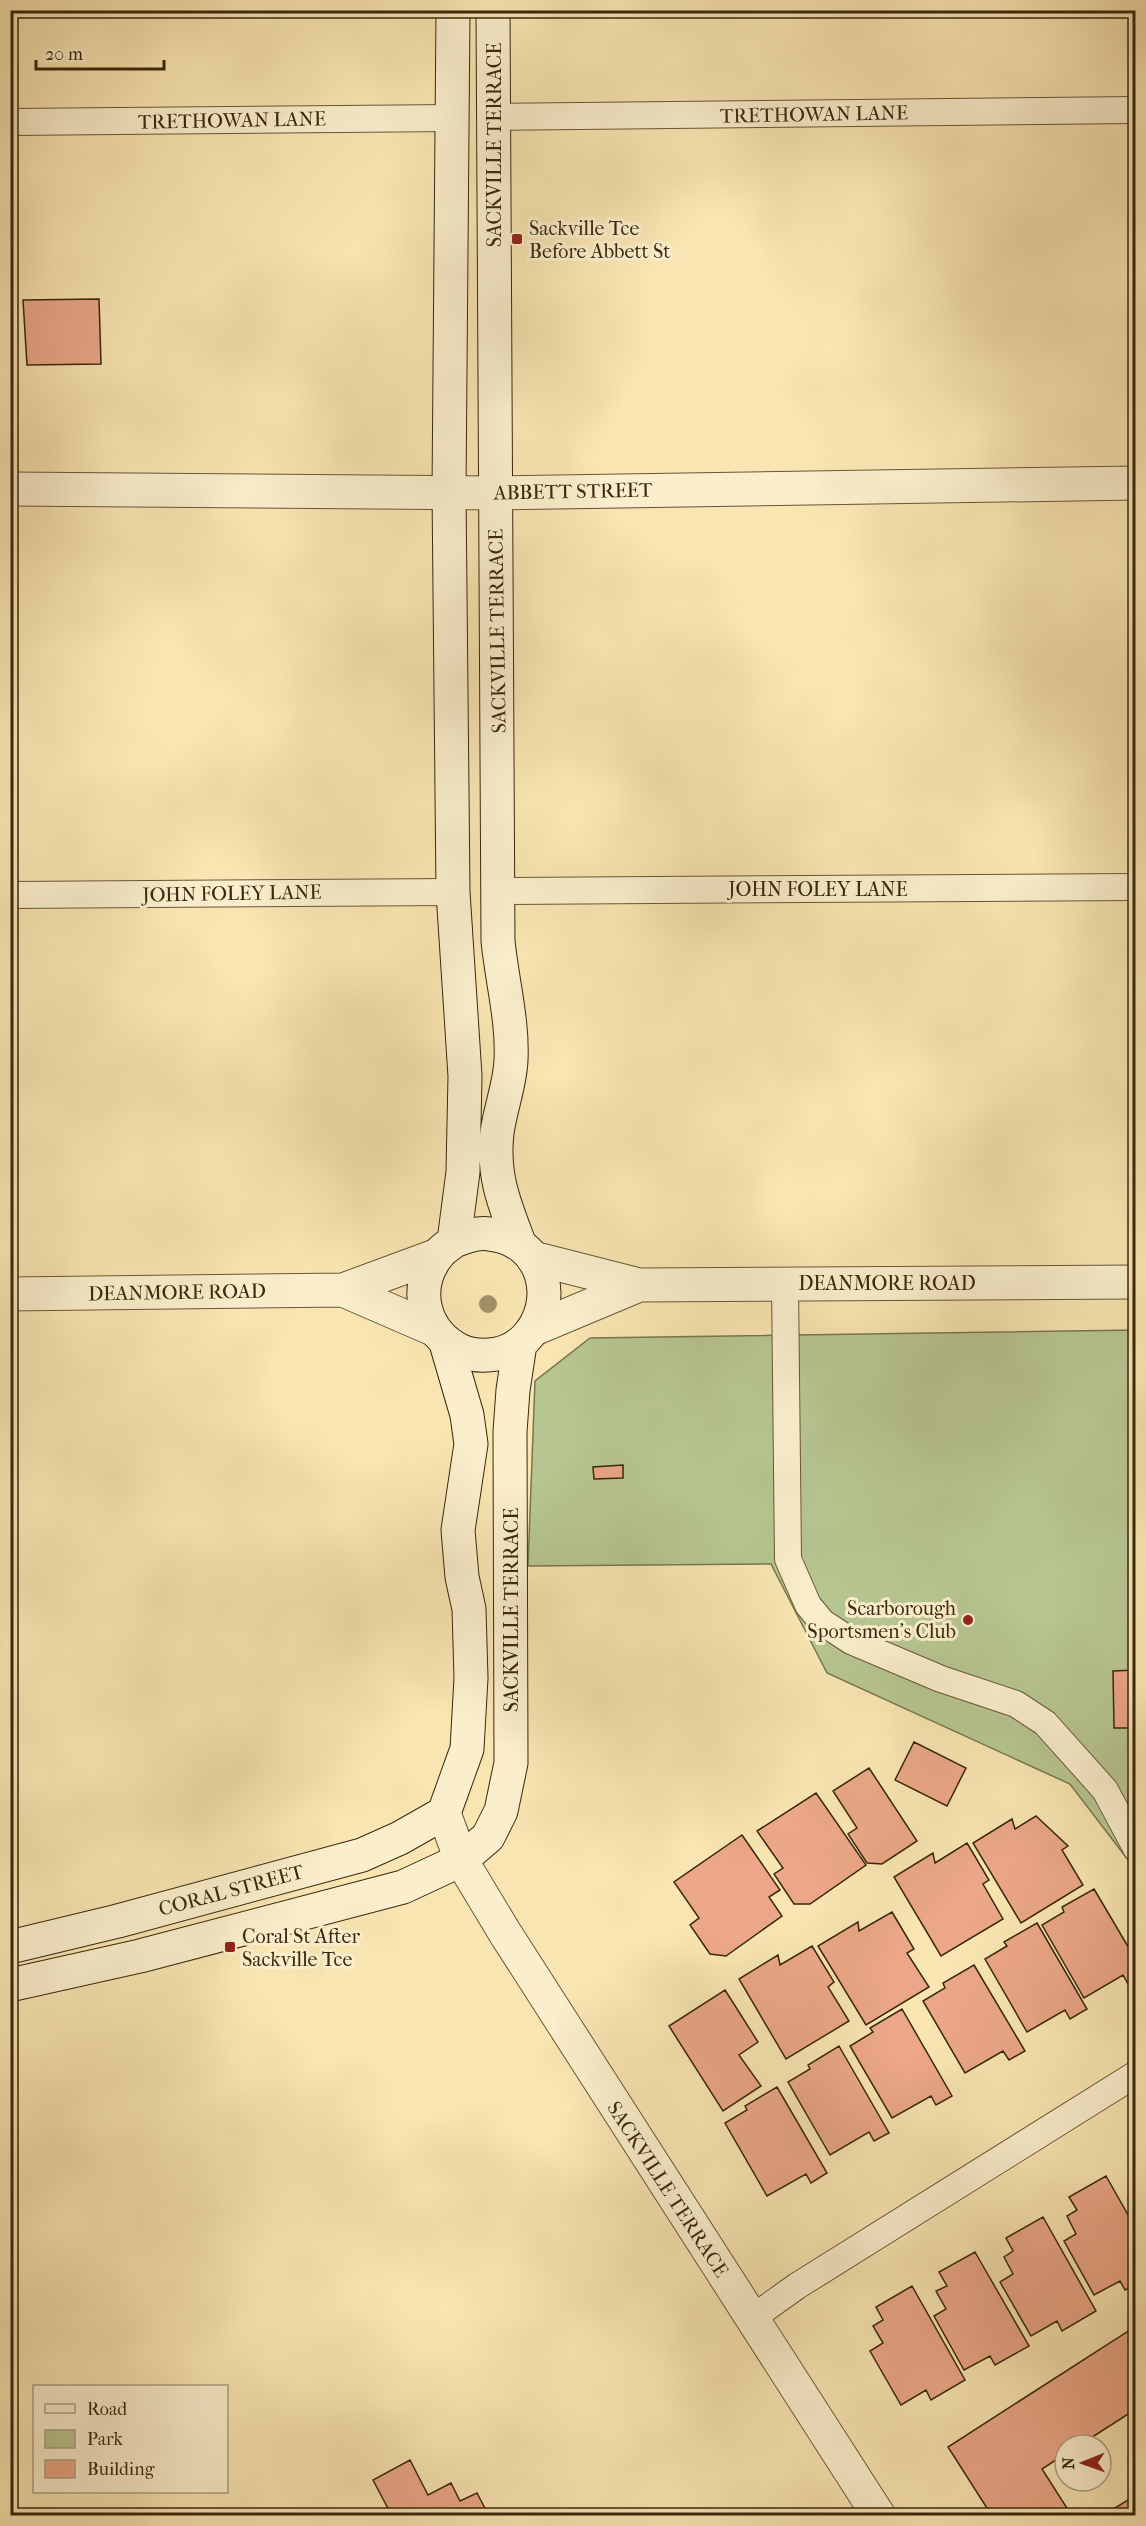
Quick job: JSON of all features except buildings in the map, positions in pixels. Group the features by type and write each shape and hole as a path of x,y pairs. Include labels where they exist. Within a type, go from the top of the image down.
{"main road":[{"name":"SACKVILLE TERRACE","path":"453,10 449,491 453,892 465,1076 463,1172 446,1248 428,1272 423,1291 425,1311 440,1336 467,1415 471,1444 458,1530 462,1577 469,1609 471,1678 467,1749 444,1813 461,1860 511,1942 879,2516"},
{"name":"SACKVILLE TERRACE","path":"10,1985 140,1956 403,1887 461,1860 488,1837 501,1811 511,1763 510,1432 513,1390 527,1336 543,1312 545,1293 542,1275 526,1251 505,1206 495,1169 497,1132 511,1062 511,1028 502,980 498,941 500,891 495,493 493,10"},
{"name":"ABBETT STREET","path":"10,489 495,493 1136,483"},
{"path":"446,1248 470,1235 488,1233 505,1237 526,1251"},
{"name":"DEANMORE ROAD","path":"10,1294 343,1290 446,1248"},
{"name":"DEANMORE ROAD","path":"526,1251 639,1285 1136,1282"},
{"name":"DEANMORE ROAD","path":"527,1336 639,1285"},
{"name":"DEANMORE ROAD","path":"343,1290 440,1336"},
{"path":"440,1336 464,1352 484,1356 503,1353 527,1336"},
{"name":"CORAL STREET","path":"10,1947 118,1921 362,1855 400,1838 444,1813"}],"lane":[{"name":"TRETHOWAN LANE","path":"493,117 1136,110"},
{"name":"TRETHOWAN LANE","path":"10,122 453,118"},
{"name":"JOHN FOLEY LANE","path":"500,891 1136,887"},
{"name":"JOHN FOLEY LANE","path":"10,895 453,892"},
{"path":"785,1284 788,1559 808,1605 822,1623 851,1641 941,1679 1016,1704 1045,1724 1105,1790 1136,1848"},
{"path":"751,2319 797,2286 1136,2074"}],"green space":[{"name":"Scarborough Sportsmen's Club","path":"1135,1330 1135,1869 1070,1784 827,1673 771,1564 528,1566 535,1381 590,1338"}],"place":[{"name":"Sackville Tce Before Abbett St","path":"517,239"},
{"name":"Scarborough Sportsmen's Club","path":"968,1620"},
{"name":"Coral St After Sackville Tce","path":"230,1947"}]}
